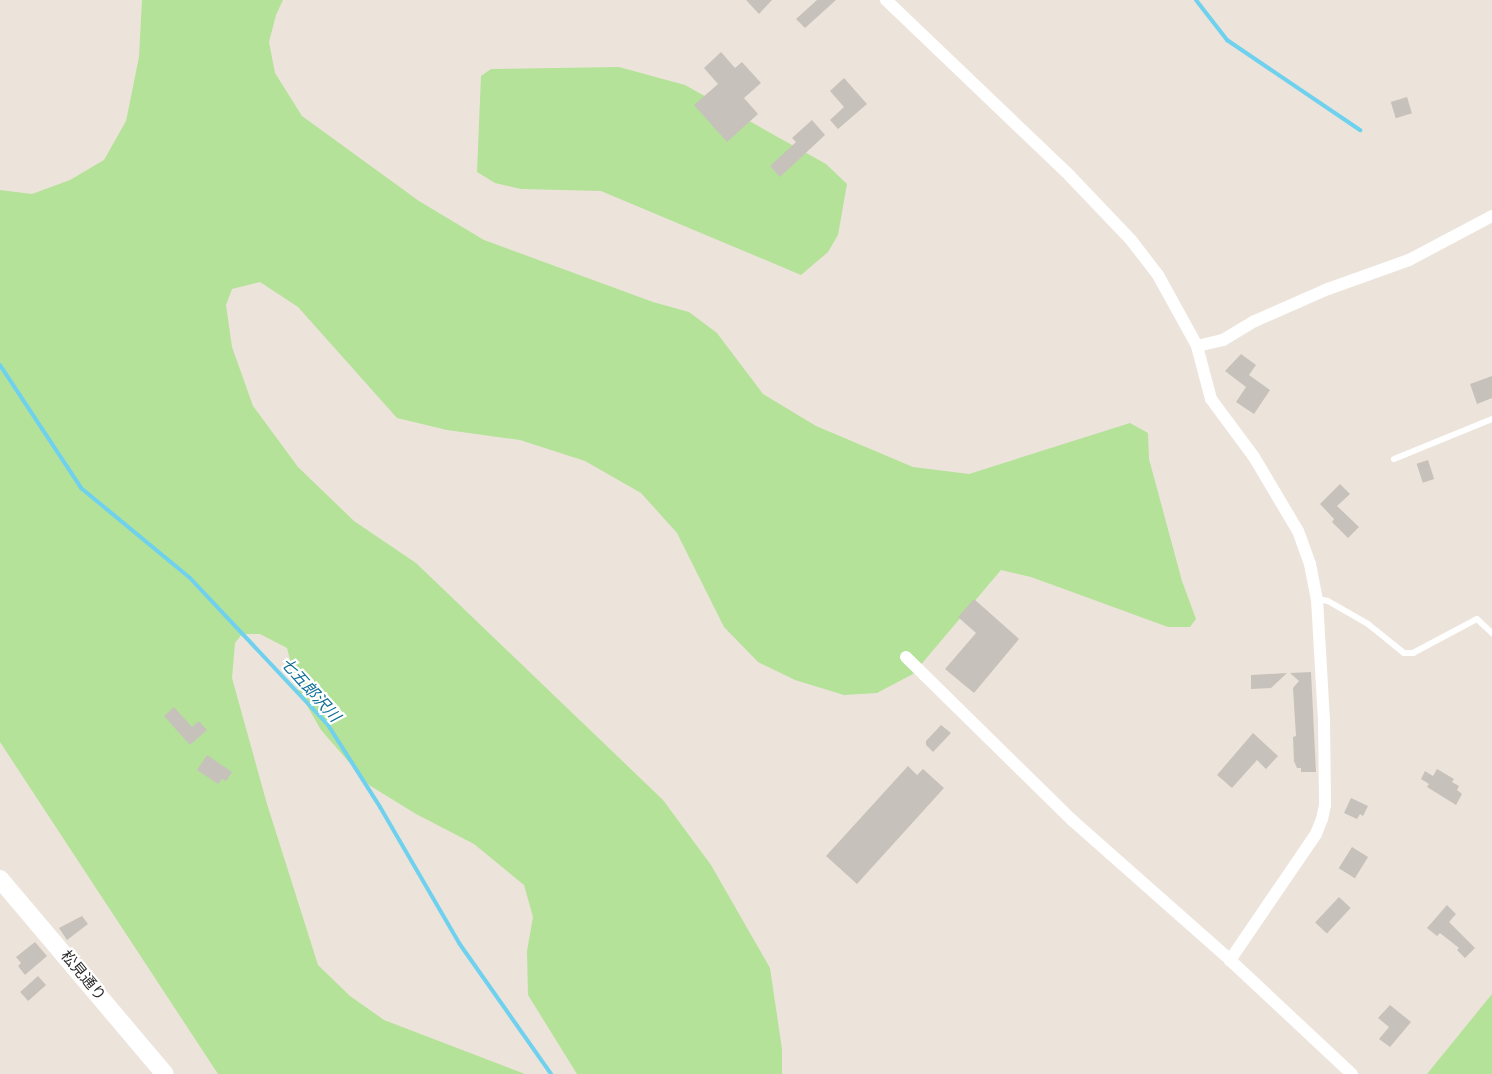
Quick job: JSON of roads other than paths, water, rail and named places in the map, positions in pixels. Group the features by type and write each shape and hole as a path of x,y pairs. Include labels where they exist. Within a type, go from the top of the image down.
{"street":[{"path":"886,0 1070,176 1131,240 1158,275 1197,346 1211,399 1254,457 1298,531 1310,564 1317,599 1324,719 1325,805 1316,834 1230,960"},
{"path":"1197,346 1223,340 1255,321 1307,298 1409,260 1492,216"},
{"path":"906,657 1072,820 1230,960 1352,1074"},
{"name":"松見通り","path":"0,879 165,1074"}],"lane":[{"path":"1394,459 1491,419 1492,427"},
{"path":"1317,599 1328,601 1368,624 1404,653 1413,653 1478,620 1492,633"}],"waterway":[{"path":"1196,0 1227,40 1360,130"},
{"name":"七五郎沢川","path":"0,365 81,488 190,578 328,725 380,807 459,943 551,1074"}]}
